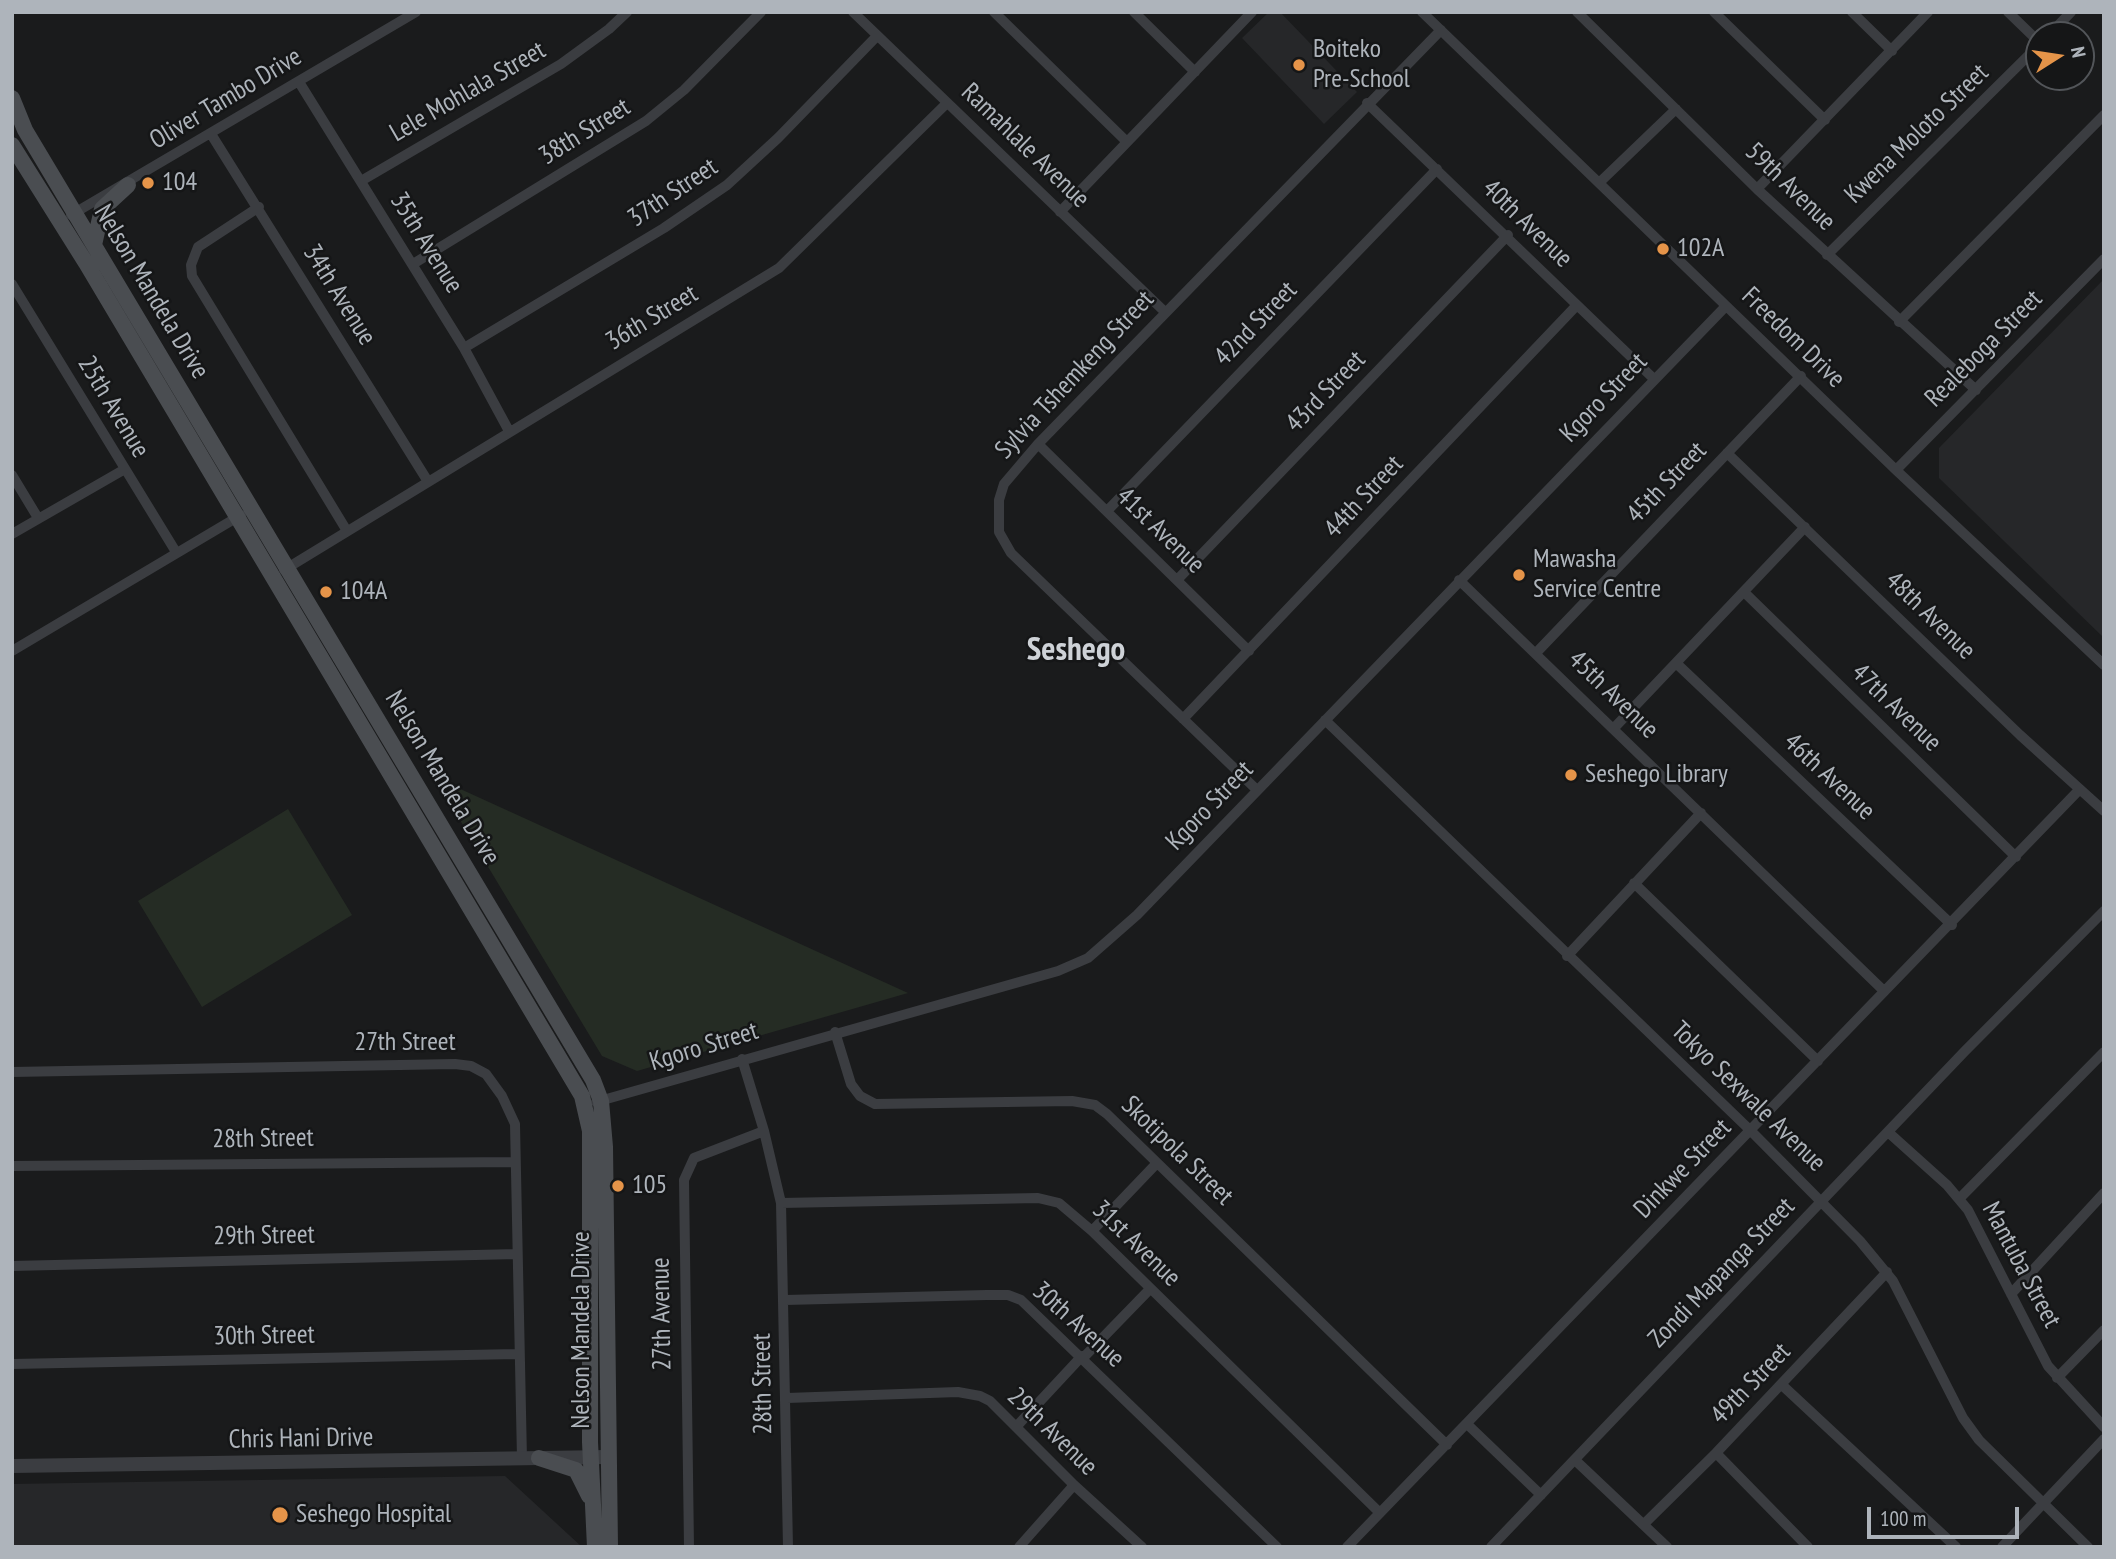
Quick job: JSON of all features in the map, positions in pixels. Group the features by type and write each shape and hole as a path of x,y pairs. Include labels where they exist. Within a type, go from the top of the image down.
{"main road":[{"name":"Nelson Mandela Drive","path":"12,98 25,130 583,1059 606,1156 599,1457 593,1505 595,1547"},
{"name":"Nelson Mandela Drive","path":"12,145 570,1073 593,1102"},
{"path":"94,245 102,209 128,185"},
{"name":"Nelson Mandela Drive","path":"599,1457 610,1547"},
{"path":"538,1458 576,1470 593,1505"}],"street":[{"name":"Oliver Tambo Drive","path":"59,222 128,185 416,12"},
{"name":"Lele Mohlala Street","path":"361,181 561,64 610,29 627,12"},
{"name":"38th Street","path":"413,264 646,121 684,90 761,12"},
{"name":"Ramahlale Avenue","path":"853,12 1165,312"},
{"path":"994,12 1126,141"},
{"path":"1134,12 1195,72"},
{"path":"1060,212 1252,12"},
{"name":"Freedom Drive","path":"1422,12 1896,470 2104,665"},
{"name":"59th Avenue","path":"1577,12 1757,189 1976,390"},
{"path":"1714,12 1825,120"},
{"path":"1852,12 1892,51"},
{"path":"1757,189 1928,12"},
{"path":"2008,12 2025,29"},
{"name":"Sylvia Tshemkeng Street","path":"1257,790 1011,553 1004,542 997,516 1004,484 1038,444 1165,312 1441,30"},
{"name":"37th Street","path":"464,348 664,229 727,185 778,138 877,36"},
{"name":"Kwena Moloto Street","path":"1827,255 2025,57"},
{"name":"35th Avenue","path":"299,82 464,348 509,431"},
{"name":"36th Street","path":"272,576 779,268 947,103"},
{"name":"40th Avenue","path":"1367,103 1508,235 1654,379"},
{"path":"1600,182 1676,109"},
{"path":"1899,322 2104,115"},
{"name":"34th Avenue","path":"211,134 427,480"},
{"name":"42nd Street","path":"1107,511 1437,169"},
{"path":"258,207 198,247 191,265 192,276 347,531"},
{"name":"43rd Street","path":"1178,579 1508,235"},
{"name":"Realeboga Street","path":"1896,470 2104,259"},
{"name":"25th Avenue","path":"12,284 176,552"},
{"name":"44th Street","path":"1183,719 1577,305"},
{"name":"Kgoro Street","path":"593,1102 1058,971 1088,958 1128,925 1726,306"},
{"name":"45th Street","path":"1536,653 1801,376"},
{"name":"41st Avenue","path":"1038,444 1249,651"},
{"name":"48th Avenue","path":"1727,453 2104,811"},
{"path":"12,534 125,469"},
{"path":"12,475 38,518"},
{"path":"12,651 253,508"},
{"path":"1615,727 1805,527"},
{"name":"45th Avenue","path":"1460,580 1615,727 1884,991"},
{"name":"47th Avenue","path":"1744,592 2016,857"},
{"name":"46th Avenue","path":"1676,663 1952,925"},
{"name":"Tokyo Sexwale Avenue","path":"1325,720 1822,1200 1887,1272 1963,1418 2004,1468 2088,1547"},
{"name":"Dinkwe Street","path":"1347,1547 1884,991 1952,925 2079,790"},
{"path":"1567,956 1701,813"},
{"path":"1634,883 1818,1061"},
{"name":"Zondi Mapanga Street","path":"1491,1547 1822,1200 2104,911"},
{"name":"Skotipola Street","path":"835,1032 851,1084 867,1101 886,1105 1086,1102 1107,1114 1447,1445"},
{"path":"1959,1199 2104,1052"},
{"name":"28th Street","path":"742,1059 764,1131 781,1203 788,1547"},
{"name":"27th Street","path":"12,1072 463,1064 486,1074 507,1105 515,1124 517,1354 522,1459"},
{"name":"27th Avenue","path":"689,1547 684,1180 694,1158 764,1131"},
{"name":"Mantuba Street","path":"1888,1132 1959,1199 2057,1378 2104,1427"},
{"name":"28th Street","path":"12,1166 515,1162"},
{"path":"1092,1231 1157,1163"},
{"path":"2011,1294 2104,1193"},
{"name":"31st Avenue","path":"781,1203 1047,1199 1069,1210 1380,1513"},
{"name":"29th Street","path":"12,1266 517,1254"},
{"name":"49th Street","path":"1644,1524 1782,1385 1887,1272"},
{"path":"1016,1427 1150,1289"},
{"name":"30th Avenue","path":"785,1300 1008,1295 1033,1309 1278,1547"},
{"path":"2057,1378 2104,1330"},
{"name":"30th Street","path":"12,1364 517,1354"},
{"path":"1782,1385 1956,1547"},
{"name":"29th Avenue","path":"787,1398 970,1394 990,1401 1074,1485 1142,1547"},
{"path":"1467,1424 1541,1495"},
{"path":"2002,1547 2104,1439"},
{"path":"1716,1453 1808,1547"},
{"name":"Chris Hani Drive","path":"12,1466 599,1457"},
{"path":"1575,1460 1667,1547"},
{"path":"1019,1547 1074,1485"}],"shaded area":[{"name":"Boiteko Pre-School","path":"1269,12 1280,12 1357,92 1324,124 1242,38"},
{"path":"2104,279 2104,638 1939,478 1939,448"},
{"path":"434,777 908,993 637,1071 602,1056"},
{"path":"288,809 352,915 202,1007 138,901"},
{"name":"Seshego Hospital","path":"505,1476 582,1547 12,1547 12,1484"}],"place":[{"name":"Boiteko Pre-School","path":"1299,65"},
{"name":"104","path":"148,183"},
{"name":"102A","path":"1663,249"},
{"name":"Mawasha Service Centre","path":"1519,575"},
{"name":"104A","path":"326,592"},
{"name":"Seshego Library","path":"1571,775"},
{"name":"105","path":"618,1186"},
{"name":"Seshego Hospital","path":"280,1515"}],"district":[{"name":"Seshego","path":"1076,651"}]}
